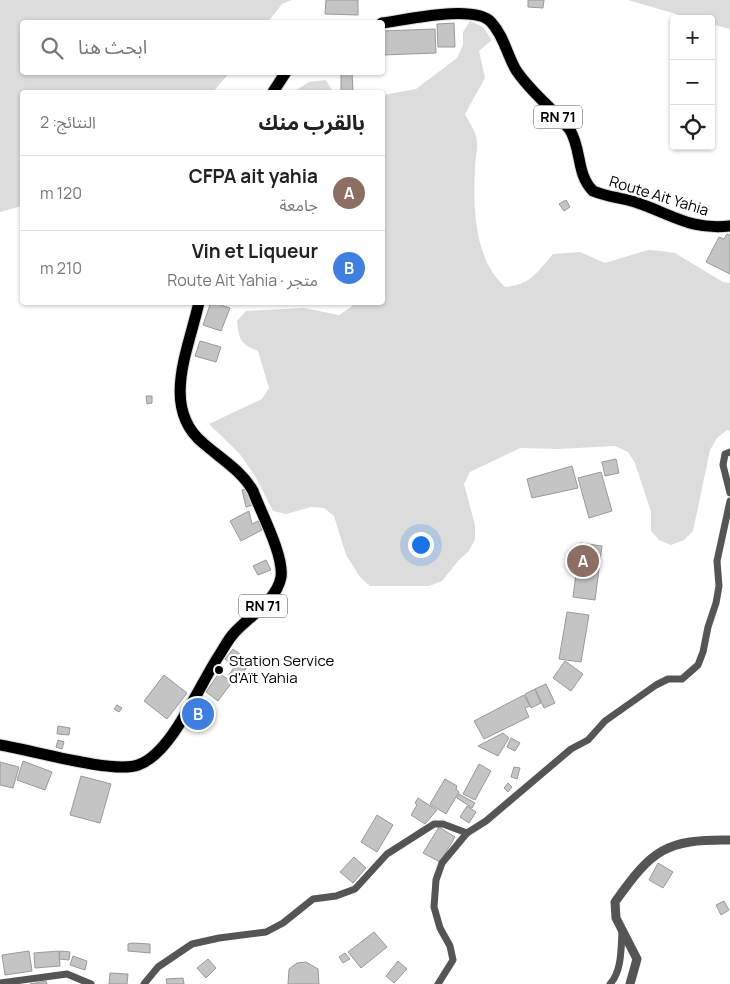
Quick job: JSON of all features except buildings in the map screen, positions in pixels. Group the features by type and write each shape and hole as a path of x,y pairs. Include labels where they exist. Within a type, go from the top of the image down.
{"main road":[{"name":"Route Ait Yahia","path":"385,24 460,14 479,16 490,21 498,32 516,69 570,130 574,137 582,176 593,191 640,204 693,226 712,228 730,226"},
{"path":"274,90 284,75"},
{"name":"RN 71","path":"0,745 106,767 124,768 139,765 150,760 172,734 218,655 234,633 276,591 281,576 279,562 253,491 247,481 236,470 197,438 188,428 180,408 179,392 198,305"}],"street":[{"path":"730,452 725,454 723,465 730,493"},
{"path":"438,984 453,960 450,946 440,928 434,907 436,880 442,863 467,834 486,821 571,749 588,740 605,721 656,684 668,679 682,679 698,665 716,604 719,586 717,561 730,501"},
{"path":"144,984 158,967 192,944 219,938 266,932 283,923 313,899 336,896 355,889 387,854 434,824 444,824 467,834"},
{"path":"630,984 637,959 616,918 615,902 642,866 656,854 676,844 707,840 730,840"},
{"path":"610,984 615,978 621,952 622,931"},
{"path":"0,983 67,974 91,984"}],"shaded area":[{"path":"0,0 292,0 282,4 270,20 20,20 20,75 227,75 215,90 20,90 20,207 0,212"},
{"path":"628,0 730,0 730,29 715,25 715,15 679,15"},
{"path":"470,21 483,27 492,40 479,51 485,78 465,114 477,139 475,216 481,248 495,275 505,287 514,286 521,284 538,272 553,254 580,252 605,263 648,250 675,253 723,282 730,283 730,431 727,430 717,438 710,450 693,531 684,540 671,545 659,540 651,531 651,512 635,463 628,452 615,446 559,449 520,448 470,472 464,484 475,525 475,539 469,551 442,581 429,586 370,586 360,577 346,555 334,516 324,508 311,507 286,514 273,511 255,476 239,453 209,424 262,399 269,388 258,351 247,346 240,337 237,321 246,311 304,308 339,315 352,305 385,305 385,95 416,89 457,58 463,45 463,32"},
{"path":"326,80 332,90 296,90 309,82"}],"place":[{"name":"CFPA ait yahia","path":"583,561"},
{"name":"Station Service d'Aït Yahia","path":"219,670"},
{"name":"Vin et Liqueur","path":"198,714"}]}
